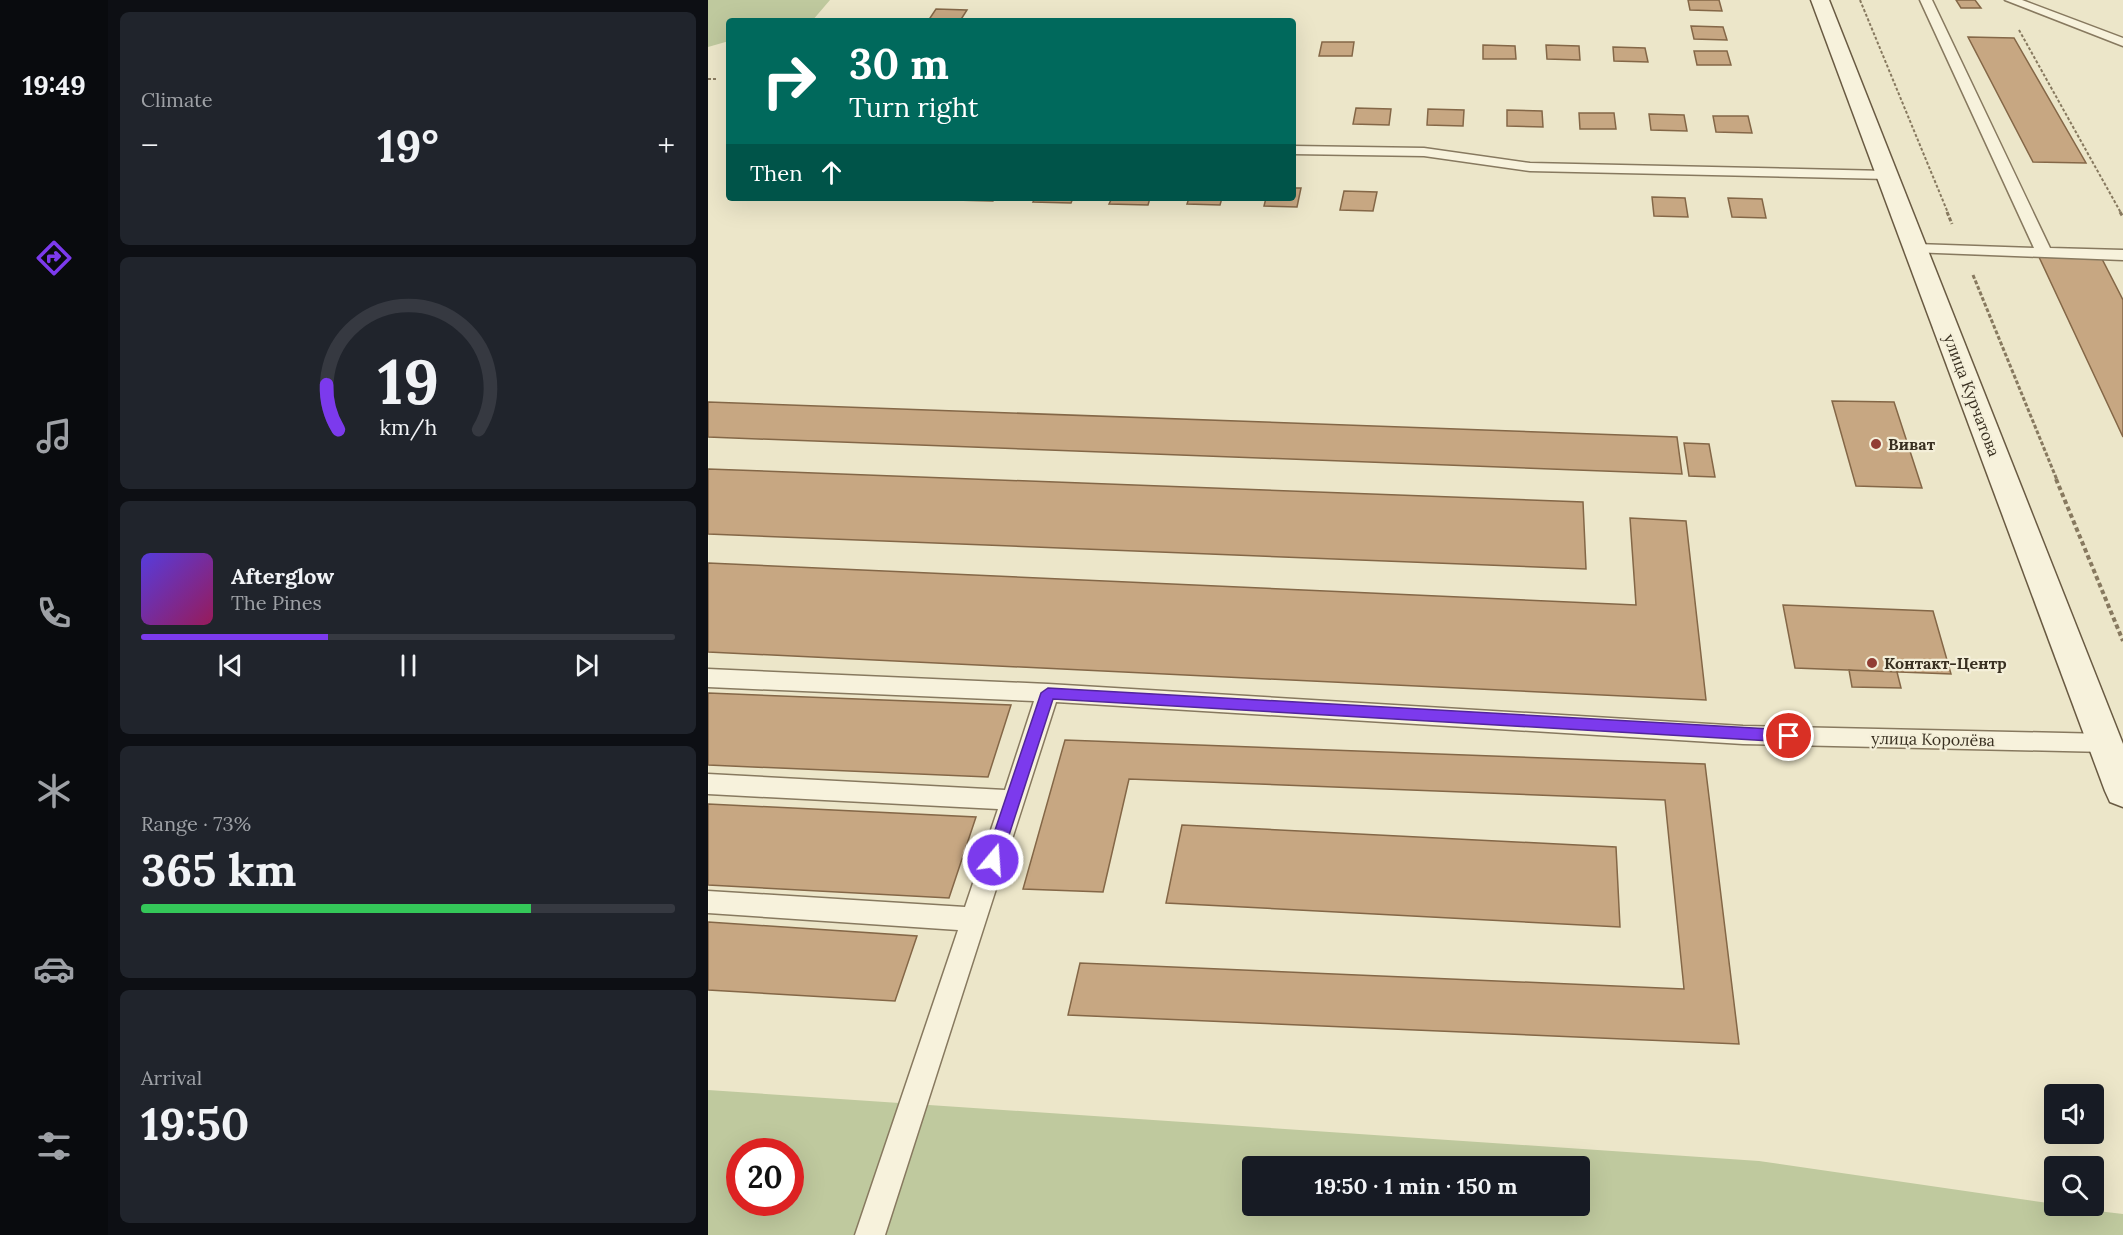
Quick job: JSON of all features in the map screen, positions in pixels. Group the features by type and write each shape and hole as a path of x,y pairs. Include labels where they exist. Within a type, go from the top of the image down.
{"street":[{"name":"улица Курчатова","path":"1820,0 1916,249 2114,743 2123,791"}],"lane":[{"path":"1926,0 2044,253"},
{"path":"2011,0 2123,42"},
{"path":"1296,150 1424,152 1530,167 1887,175"},
{"path":"1916,249 2123,255"},
{"name":"улица Королёва","path":"708,678 1048,693 1743,735 2114,743"},
{"path":"870,1235 1048,693"},
{"path":"708,784 1012,800"},
{"path":"708,903 973,919"}],"path":[{"path":"1860,0 2123,641"},
{"path":"2014,21 2123,217"},
{"path":"708,79 716,79"}],"green space":[{"path":"708,0 830,0 815,18 726,18 726,42 708,47"},
{"path":"708,1090 1759,1161 2044,1202 2044,1216 2104,1216 2104,1212 2123,1214 2123,1235 708,1235"}],"building":[{"path":"1688,0 1719,0 1722,11 1690,10"},
{"path":"1956,0 1975,0 1981,8 1961,8"},
{"path":"936,9 967,10 962,18 930,18"},
{"path":"1691,26 1723,27 1727,40 1694,39"},
{"path":"1968,37 2014,38 2086,163 2033,162"},
{"path":"1322,42 1354,42 1352,56 1319,56"},
{"path":"1483,45 1515,46 1516,59 1483,59"},
{"path":"1546,45 1579,46 1580,60 1547,59"},
{"path":"1613,47 1645,48 1648,62 1614,61"},
{"path":"1694,51 1727,51 1731,65 1697,65"},
{"path":"1356,108 1391,109 1389,125 1353,124"},
{"path":"1428,109 1464,110 1463,126 1427,125"},
{"path":"1507,110 1542,111 1543,127 1507,126"},
{"path":"1579,113 1614,113 1616,129 1580,129"},
{"path":"1649,114 1684,115 1687,131 1651,130"},
{"path":"1713,116 1748,116 1752,133 1716,132"},
{"path":"1296,188 1301,188 1297,207 1264,206 1265,201 1296,201"},
{"path":"1344,191 1377,192 1373,211 1340,210"},
{"path":"1652,197 1685,198 1688,217 1654,216"},
{"path":"1728,198 1762,199 1766,218 1732,217"},
{"path":"1034,201 1072,201 1071,203"},
{"path":"1110,201 1149,201 1148,205 1109,204"},
{"path":"1188,201 1221,201 1220,205 1187,204"},
{"path":"2039,257 2102,259 2123,300 2123,437"},
{"name":"Виват","path":"1832,401 1894,402 1922,488 1856,486"},
{"path":"708,402 1677,437 1682,474 708,437"},
{"path":"1684,443 1709,444 1715,477 1689,476"},
{"path":"708,469 1583,502 1586,569 708,534"},
{"path":"1630,518 1686,521 1706,700 708,652 708,563 1636,605"},
{"path":"1783,605 1933,611 1951,674 1795,668"},
{"path":"1849,670 1897,672 1901,688 1852,687"},
{"path":"708,693 1011,705 988,777 708,765"},
{"path":"1065,740 1705,764 1739,1044 1068,1015 1080,963 1684,989 1665,800 1129,779 1103,892 1023,889"},
{"path":"708,804 976,817 949,898 708,885"},
{"path":"1182,825 1616,847 1620,927 1166,903"},
{"path":"708,922 917,936 895,1001 708,990"}],"place":[{"name":"Виват","path":"1876,444"},
{"name":"Контакт-Центр","path":"1872,663"}],"route":[{"path":"993,860 1048,693 1789,736"}]}
